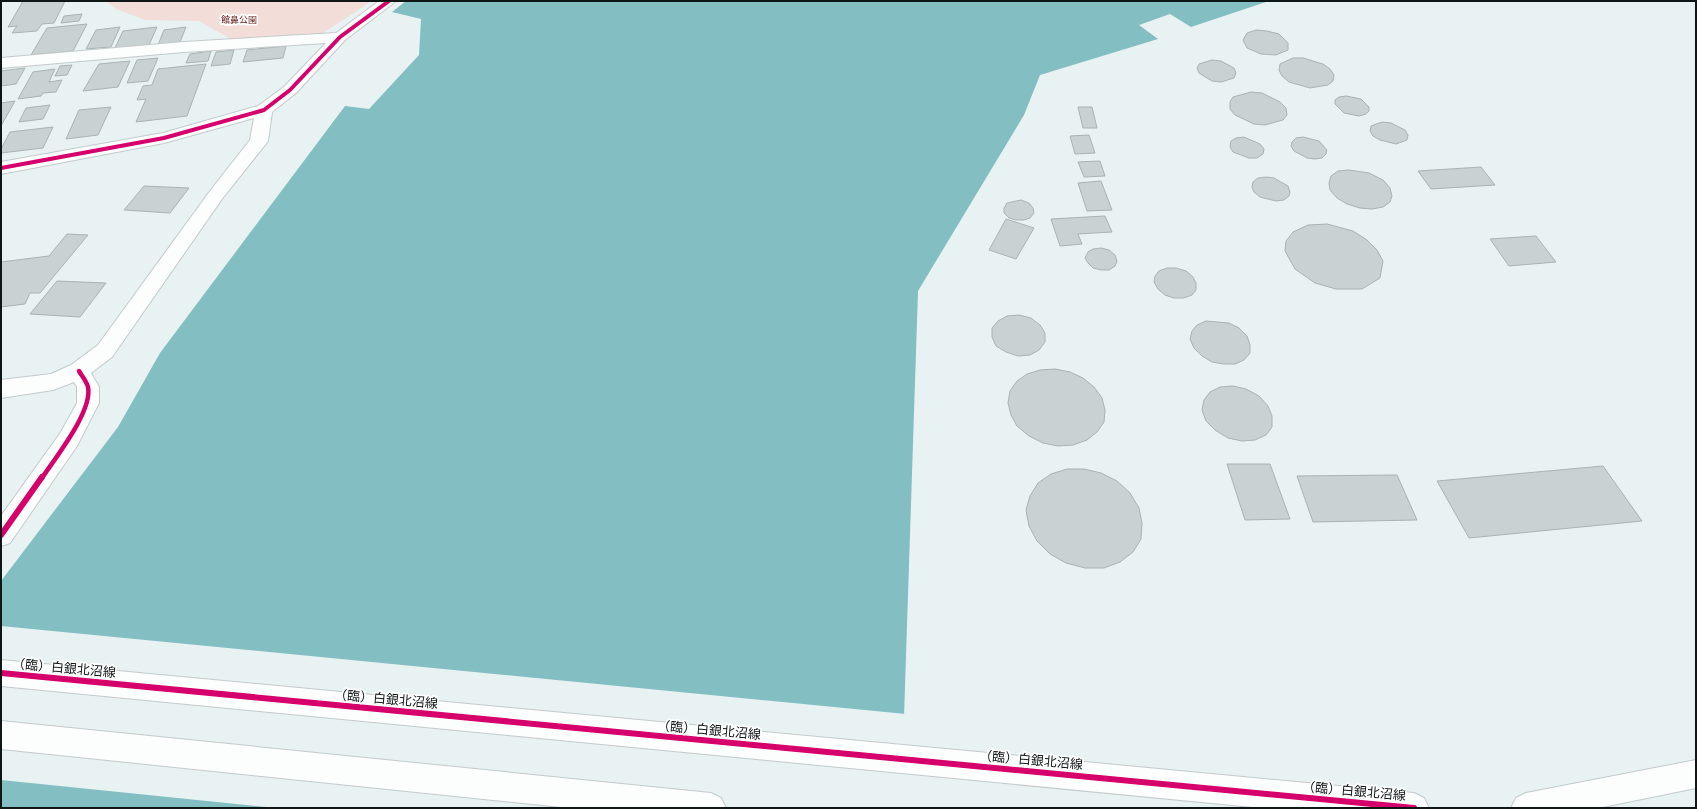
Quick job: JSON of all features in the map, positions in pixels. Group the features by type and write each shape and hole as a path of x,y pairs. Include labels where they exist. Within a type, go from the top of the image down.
{"street":[{"path":"1,168 164,138 264,110 290,90 340,37 389,1"},
{"path":"1,63 184,47 340,37"},
{"path":"1,389 53,382 79,371 105,351 216,195 259,141 264,110"},
{"path":"1,535 70,438 88,404 88,387 79,371"},
{"name":"（臨）白銀北沼線","path":"1,673 1414,808"},
{"path":"1,735 711,808"},
{"path":"1526,808 1696,774"}],"green space":[{"name":"館鼻公園","path":"106,1 372,1 323,33 231,39 199,21 145,20 116,9"}],"water":[{"path":"406,1 1269,1 1191,27 1170,14 1139,25 1158,39 1040,75 1024,115 918,291 901,808 1,808 1,581 118,427 160,353 345,106 369,109 419,55 421,19 392,12"}],"pier":[{"path":"1,626 906,714 903,808 276,808 1,780"}],"building":[{"path":"23,1 65,1 54,23 42,24 37,31 12,33 17,26 8,27"},
{"path":"82,14 79,21 61,23 64,16"},
{"path":"87,24 73,51 31,55 47,28"},
{"path":"120,27 111,47 86,49 96,30"},
{"path":"157,27 149,45 115,48 123,31"},
{"path":"186,27 180,42 158,45 164,30"},
{"path":"1256,30 1279,34 1288,43 1288,50 1276,55 1261,54 1247,48 1243,40 1247,33"},
{"path":"286,46 283,58 243,62 247,50"},
{"path":"234,50 230,64 211,66 216,52"},
{"path":"211,51 208,61 186,63 190,54"},
{"path":"158,58 148,81 127,83 137,60"},
{"path":"1293,58 1303,58 1323,64 1330,69 1334,75 1333,81 1328,85 1310,88 1289,82 1282,76 1279,70 1280,64"},
{"path":"1212,60 1221,61 1234,68 1236,73 1234,78 1221,82 1212,81 1199,73 1197,68 1199,64"},
{"path":"130,61 118,87 83,91 99,64"},
{"path":"206,64 187,116 136,122 146,99 137,100 143,86 152,85 158,69"},
{"path":"72,65 67,75 55,76 60,66"},
{"path":"25,68 16,84 1,86 1,71"},
{"path":"55,69 49,82 62,80 56,92 43,93 41,96 18,99 33,72"},
{"path":"1251,92 1262,93 1280,102 1286,108 1287,115 1283,120 1265,125 1254,124 1235,115 1230,109 1230,102 1233,97"},
{"path":"1346,96 1361,99 1369,107 1369,111 1366,114 1359,116 1344,113 1335,104 1335,100 1339,97"},
{"path":"15,101 1,126 1,103"},
{"path":"50,105 43,119 19,122 26,108"},
{"path":"111,107 98,135 66,139 79,110"},
{"path":"1078,107 1092,107 1097,128 1083,128"},
{"path":"1382,122 1391,123 1405,130 1408,135 1407,140 1396,144 1380,140 1373,136 1370,131 1371,126"},
{"path":"53,127 43,148 1,153 1,149 10,132"},
{"path":"1089,135 1095,153 1075,154 1070,136"},
{"path":"1244,137 1260,144 1264,149 1263,154 1257,158 1249,158 1233,152 1230,147 1231,141 1236,138"},
{"path":"1303,137 1319,141 1327,150 1326,154 1322,158 1315,159 1307,158 1294,151 1291,146 1292,142 1296,138"},
{"path":"1100,161 1105,176 1084,177 1078,162"},
{"path":"1481,167 1495,185 1431,189 1418,171"},
{"path":"1349,170 1369,173 1383,180 1390,188 1392,196 1390,202 1383,207 1372,209 1360,208 1347,204 1337,198 1330,190 1329,183 1331,176 1338,171"},
{"path":"1258,178 1274,178 1288,186 1290,192 1289,196 1284,200 1276,201 1260,197 1254,192 1252,187 1253,182"},
{"path":"1101,181 1112,210 1087,211 1078,183"},
{"path":"144,186 189,188 170,213 124,210"},
{"path":"1021,200 1029,203 1033,208 1034,213 1030,218 1024,220 1009,218 1004,213 1004,208 1007,203"},
{"path":"1105,216 1112,232 1078,234 1082,244 1060,246 1051,219"},
{"path":"1006,219 1034,228 1016,259 989,250"},
{"path":"1327,224 1353,231 1367,240 1377,250 1383,261 1380,278 1362,289 1336,289 1315,283 1295,269 1285,251 1286,241 1293,232 1308,225"},
{"path":"67,234 88,235 40,293 30,293 25,304 1,307 1,262 49,256"},
{"path":"1536,236 1556,262 1509,266 1490,239"},
{"path":"1101,248 1109,250 1115,255 1117,261 1115,266 1109,270 1093,268 1085,258 1088,252 1093,249"},
{"path":"1167,268 1176,268 1186,271 1193,277 1196,283 1196,290 1192,295 1184,298 1174,298 1165,295 1158,289 1154,282 1155,276 1159,271"},
{"path":"57,281 106,283 80,317 30,314"},
{"path":"1019,315 1031,318 1040,325 1045,333 1045,342 1039,350 1030,355 1018,356 1006,352 996,346 992,337 992,328 998,321 1007,316"},
{"path":"1206,321 1229,323 1239,328 1247,336 1250,345 1250,353 1244,360 1235,364 1212,362 1202,356 1194,348 1190,339 1192,331 1197,325"},
{"path":"1055,369 1070,372 1083,378 1094,387 1102,398 1105,410 1104,422 1097,432 1087,440 1073,445 1058,446 1043,443 1029,436 1017,426 1011,415 1008,403 1010,391 1017,381 1027,374 1040,370"},
{"path":"1233,386 1246,389 1259,396 1268,406 1272,416 1272,427 1266,435 1255,440 1242,441 1228,438 1215,430 1206,421 1202,410 1204,400 1210,392 1220,387"},
{"path":"1227,464 1270,464 1290,519 1245,520"},
{"path":"1603,466 1642,521 1469,538 1437,481"},
{"path":"1067,469 1084,469 1101,473 1117,481 1130,493 1139,508 1142,523 1141,539 1133,552 1120,562 1104,568 1085,568 1066,563 1050,554 1037,541 1029,526 1026,510 1030,496 1038,483 1051,474"},
{"path":"1397,475 1417,520 1313,522 1297,476"}],"cycle path":[{"path":"1,168 164,138 264,110 290,90 340,37 389,1"},
{"path":"1,535 69,439 88,403 88,387 79,371"},
{"path":"1,673 1414,808"}]}
